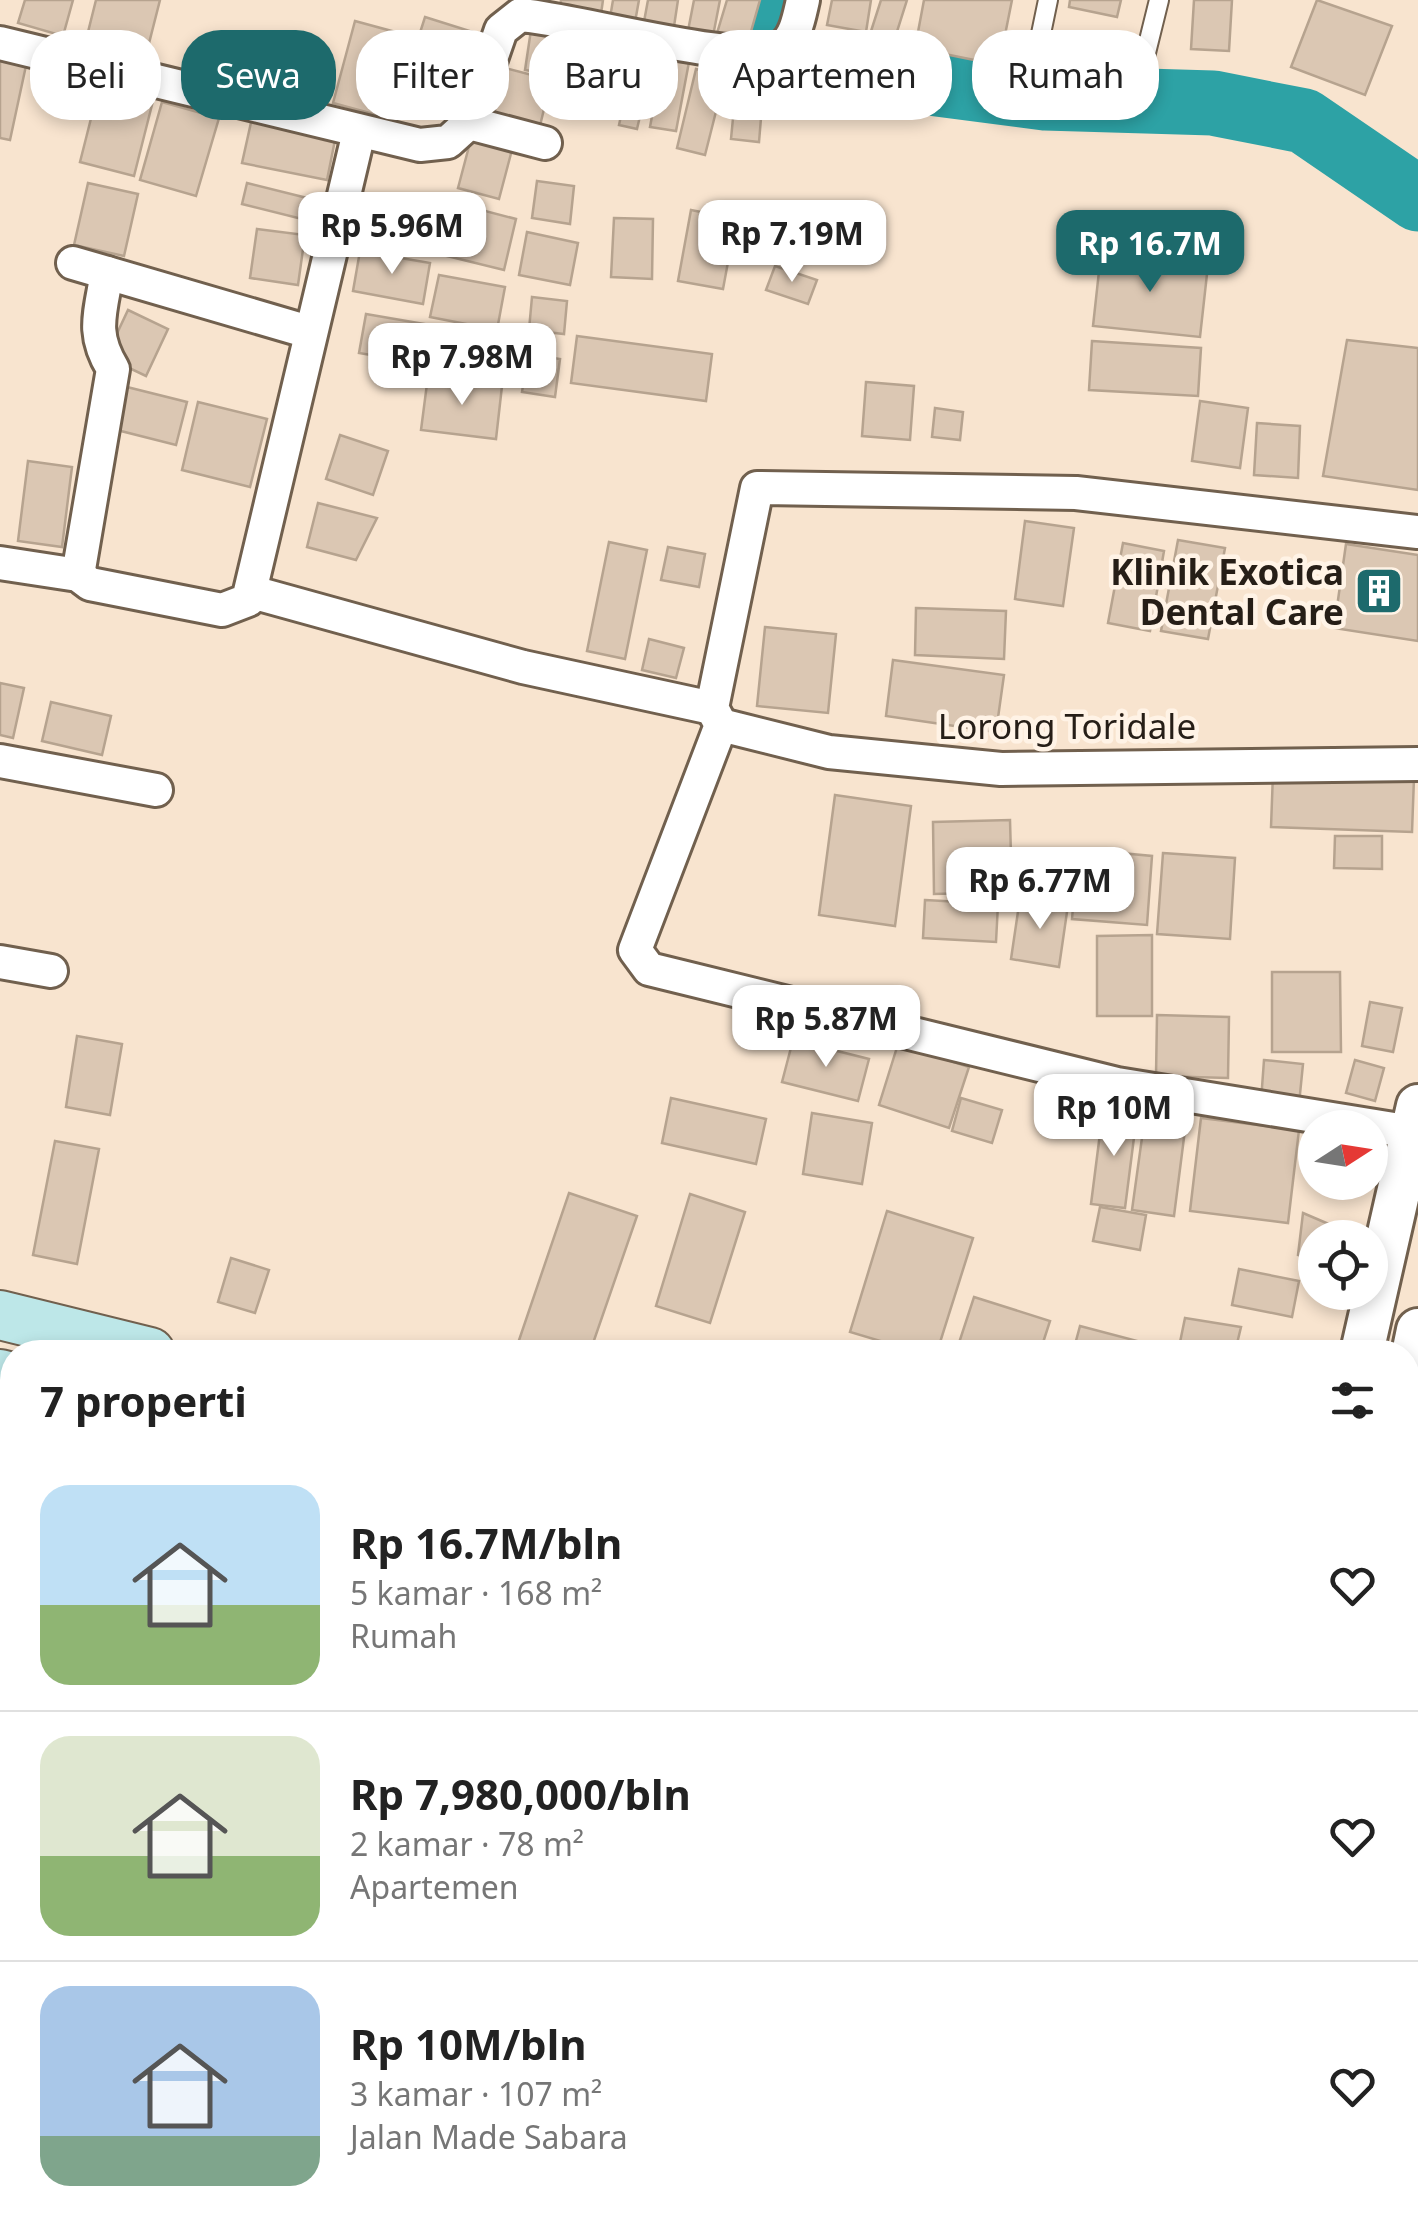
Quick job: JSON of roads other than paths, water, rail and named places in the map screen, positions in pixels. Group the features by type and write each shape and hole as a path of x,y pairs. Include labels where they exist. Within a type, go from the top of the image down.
{"main road":[{"path":"0,1315 101,1340"}],"street":[{"path":"0,42 359,132 432,146 460,136 469,122 502,30 522,8 590,28 599,25 731,53 782,47 803,0"},
{"path":"469,122 545,143"},
{"path":"0,562 78,575 90,584 222,610 244,604 252,592 309,332 359,132"},
{"path":"73,263 309,332"},
{"path":"78,575 113,369 100,350 97,334 107,273"},
{"path":"1365,1340 1415,1119 1116,1084 649,969 636,954 637,939 716,716 757,488 1076,492 1418,532"},
{"name":"Lorong Toridale","path":"252,592 716,716 829,752 1001,769 1418,764"},
{"path":"0,761 156,790"},
{"path":"0,962 51,971"}],"lane":[{"path":"1042,30 1048,0"},
{"path":"1152,30 1159,0"}],"waterway":[{"path":"778,0 777,44 791,65 1045,98 1213,103 1304,121 1418,199"}],"place":[{"name":"Klinik Exotica Dental Care","path":"1379,591"}]}
